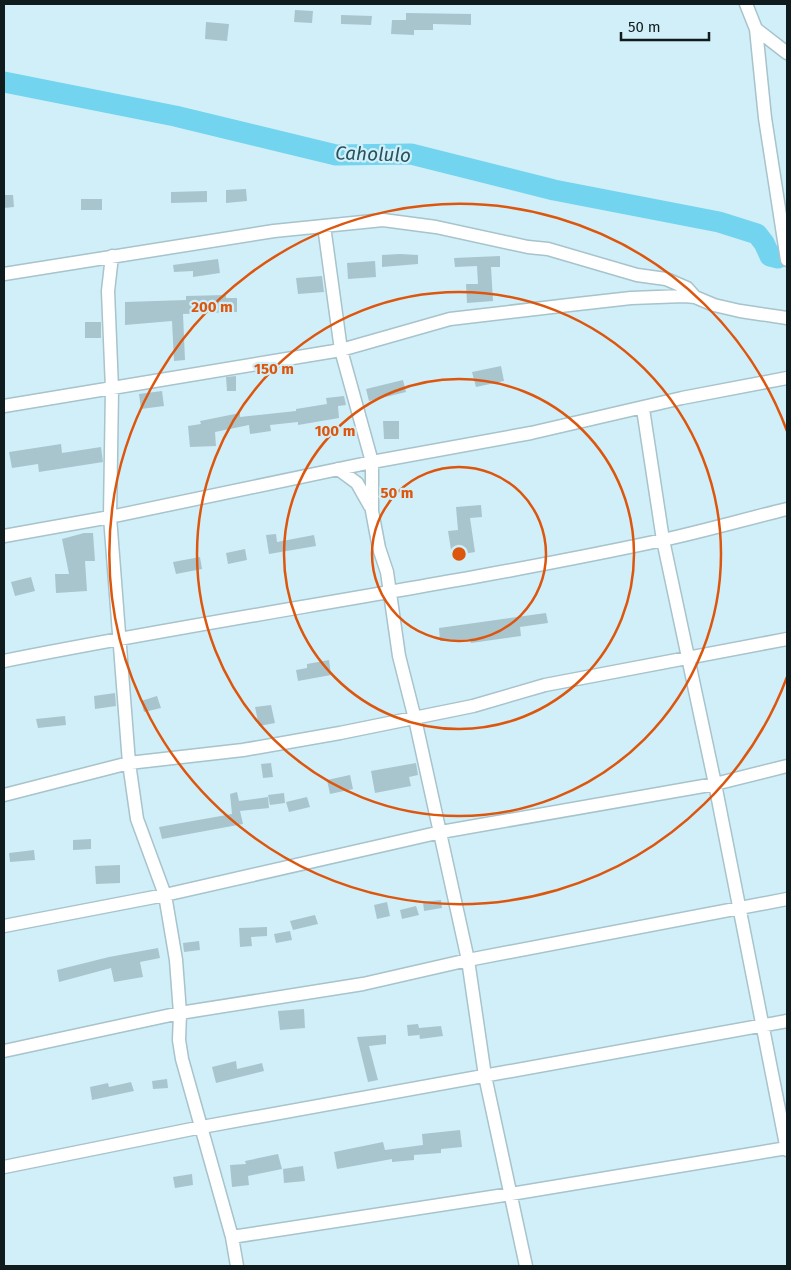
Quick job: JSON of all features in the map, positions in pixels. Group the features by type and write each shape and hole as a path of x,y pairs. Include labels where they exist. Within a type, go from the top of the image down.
{"street":[{"path":"746,4 756,29 765,118 787,255"},
{"path":"756,29 787,52"},
{"path":"4,274 112,256 324,226 383,220 436,227 519,246 548,249 637,275 666,279 687,288 695,297"},
{"path":"324,226 341,350 372,462 372,511 390,592 399,656 441,832 468,960 485,1076 526,1266"},
{"path":"112,256 108,300 112,389 110,517 129,763 137,819 164,896 176,960 180,1014 179,1040 182,1059 232,1237 237,1266"},
{"path":"4,406 341,350 450,319 631,298 695,297 714,305 787,318"},
{"path":"4,536 110,517 372,462 531,433 643,409 682,398 787,378"},
{"path":"232,1237 511,1194 787,1148 715,784 663,540 643,409"},
{"path":"338,469 358,483 372,511"},
{"path":"4,661 118,638 390,592 663,540 787,509"},
{"path":"4,795 129,763 243,750 415,719 473,706 545,685 688,656 787,639"},
{"path":"4,926 164,896 441,832 715,784 787,766"},
{"path":"4,1051 180,1014 364,984 468,960 787,899"},
{"path":"4,1166 202,1127 787,1021"}],"building":[{"path":"295,10 313,11 312,23 294,22"},
{"path":"406,13 471,14 471,25 433,24 433,30 414,30 414,35 391,34 392,20 406,20"},
{"path":"341,15 372,16 371,25 341,24"},
{"path":"206,22 229,24 227,41 205,39"},
{"path":"246,189 247,201 226,203 226,190"},
{"path":"207,191 207,202 171,203 171,192"},
{"path":"4,195 13,195 14,207 4,208"},
{"path":"81,199 102,199 102,210 81,210"},
{"path":"382,255 418,255 418,264 382,267"},
{"path":"500,256 500,267 491,267 493,301 467,303 466,284 478,284 477,266 455,267 454,258"},
{"path":"218,259 220,273 193,277 193,271 174,272 173,265"},
{"path":"375,261 376,277 348,279 347,263"},
{"path":"322,276 324,292 298,294 296,278"},
{"path":"226,295 226,298 237,298 237,312 183,314 185,360 174,361 172,321 125,325 125,302 186,300 186,296"},
{"path":"85,322 101,322 101,338 85,338"},
{"path":"501,366 504,381 476,387 472,372"},
{"path":"236,376 236,391 227,391 226,377"},
{"path":"403,380 406,392 369,401 366,389"},
{"path":"162,391 164,406 141,409 139,394"},
{"path":"344,396 346,405 338,406 339,418 298,425 298,422 270,425 271,431 250,434 249,425 215,432 216,446 190,447 188,426 201,424 200,421 240,413 240,417 296,411 296,409 327,404 326,398"},
{"path":"383,421 399,421 399,439 384,439"},
{"path":"61,444 62,453 101,447 103,462 39,472 38,464 12,468 9,452"},
{"path":"481,505 482,517 470,518 475,552 452,556 448,531 458,530 456,507"},
{"path":"84,533 93,533 95,561 85,561 87,591 56,593 55,574 69,574 62,539"},
{"path":"276,534 277,542 314,535 316,546 269,554 266,535"},
{"path":"245,549 247,560 228,564 226,553"},
{"path":"200,557 202,569 176,574 173,562"},
{"path":"31,577 35,591 15,596 11,582"},
{"path":"546,613 548,623 520,627 521,636 471,643 470,639 440,641 439,628"},
{"path":"329,660 331,675 298,681 296,670 307,668 307,664"},
{"path":"115,693 116,706 95,709 94,696"},
{"path":"157,696 161,708 144,712 141,701"},
{"path":"271,705 275,723 259,726 255,707"},
{"path":"65,716 66,725 38,728 36,719"},
{"path":"271,763 273,777 263,778 261,764"},
{"path":"416,763 418,775 409,777 411,786 375,793 371,771"},
{"path":"350,775 353,789 330,794 327,780"},
{"path":"237,792 239,801 268,797 269,808 240,811 243,824 162,839 159,827 232,814 230,794"},
{"path":"284,793 285,803 270,805 268,795"},
{"path":"307,797 310,807 289,812 286,802"},
{"path":"91,839 91,849 73,850 73,840"},
{"path":"34,850 35,860 10,862 9,853"},
{"path":"120,865 120,883 96,884 95,866"},
{"path":"441,900 442,908 424,911 423,902"},
{"path":"387,902 390,916 377,919 374,905"},
{"path":"416,906 419,915 402,919 400,910"},
{"path":"315,915 318,924 293,930 290,921"},
{"path":"267,927 267,936 251,937 252,946 240,947 239,928"},
{"path":"290,931 292,940 276,943 274,934"},
{"path":"199,941 200,950 184,952 183,943"},
{"path":"158,948 160,958 140,962 143,977 114,982 111,968 59,982 57,970 109,957"},
{"path":"304,1009 305,1028 280,1030 278,1011"},
{"path":"418,1024 419,1028 441,1026 443,1036 420,1039 419,1033 419,1035 408,1036 407,1025"},
{"path":"386,1035 386,1044 369,1046 378,1080 368,1082 357,1037"},
{"path":"236,1061 237,1069 262,1063 264,1071 216,1083 212,1067"},
{"path":"167,1079 168,1088 153,1089 152,1081"},
{"path":"131,1082 134,1091 92,1100 90,1087 108,1083 109,1087"},
{"path":"460,1130 462,1147 441,1149 441,1153 414,1155 414,1160 392,1162 392,1159 337,1169 334,1152 383,1142 385,1150 423,1145 422,1134"},
{"path":"278,1154 282,1169 248,1176 249,1185 232,1187 230,1165 246,1164 245,1161"},
{"path":"303,1166 305,1181 284,1183 283,1169"},
{"path":"192,1174 193,1185 175,1188 173,1177"}],"waterway":[{"name":"Caholulo","path":"4,82 175,116 336,155 411,154 554,190 719,222 757,234 770,256 778,258 787,253"}]}
